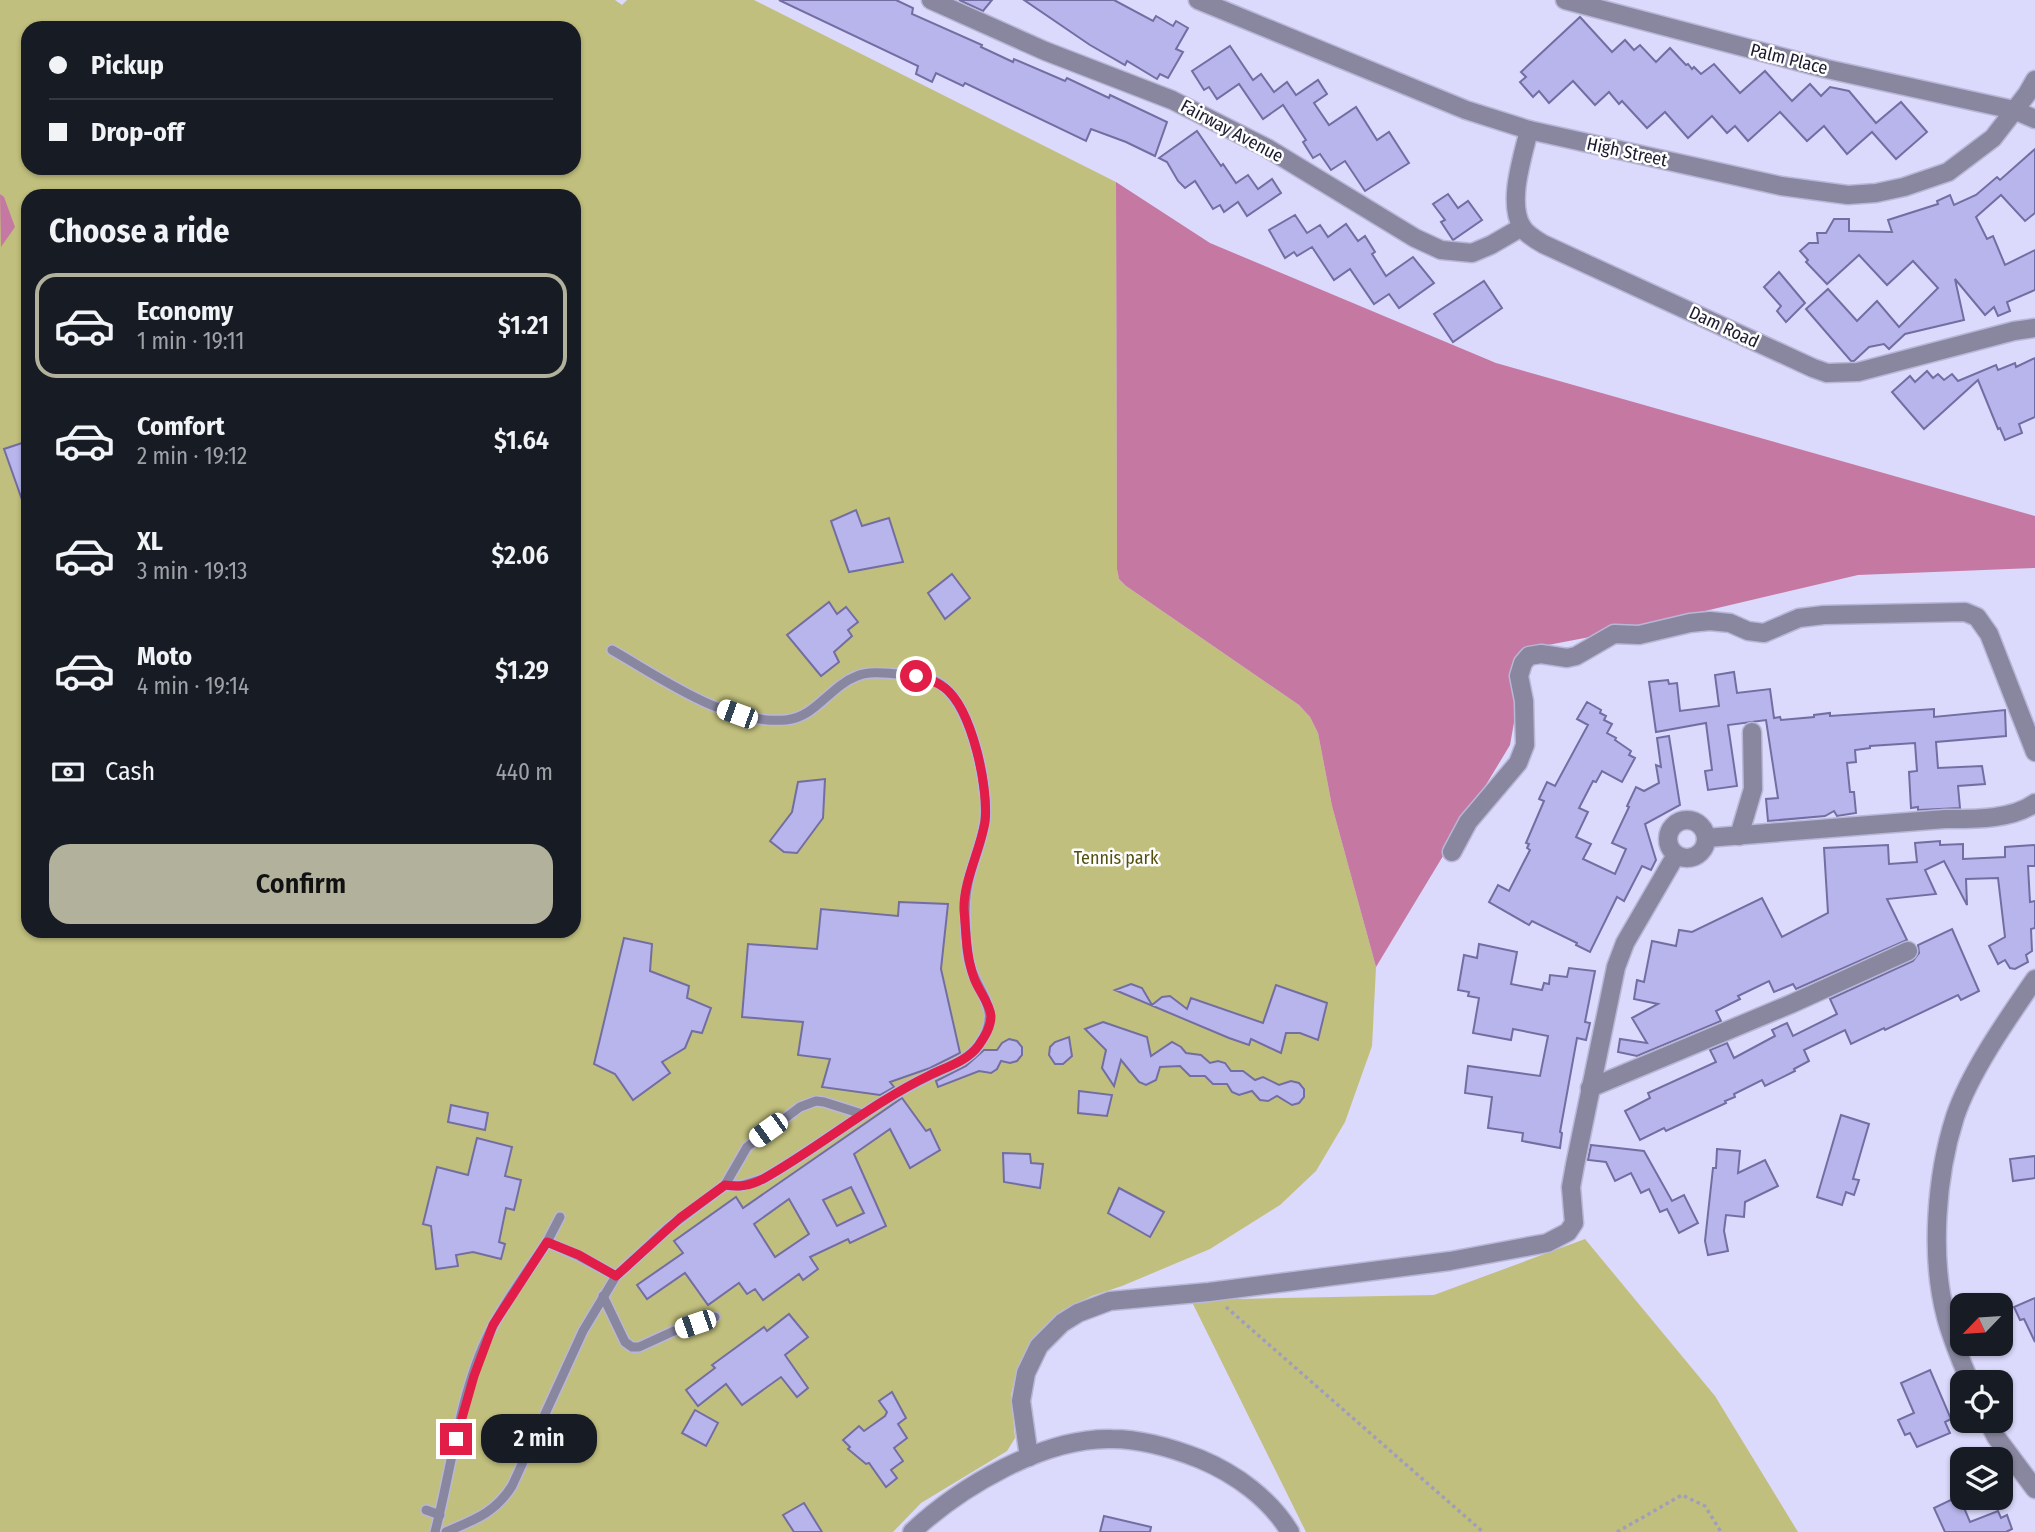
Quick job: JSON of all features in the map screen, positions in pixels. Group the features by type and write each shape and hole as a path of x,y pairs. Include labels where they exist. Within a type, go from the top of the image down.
{"street":[{"name":"Fairway Avenue","path":"931,0 1045,51 1172,100 1267,148 1415,238 1441,250 1472,253 1522,227"},
{"name":"High Street","path":"1198,0 1466,110 1529,130 1781,186 1848,195 1864,195 1904,187 1948,172 1993,138 2035,80"},
{"name":"Palm Place","path":"1565,0 1827,69 2014,110 2035,119"},
{"path":"1522,227 1516,199 1529,130"},
{"name":"Dam Road","path":"1522,227 1543,244 1827,373 1858,372 2014,331 2035,328"},
{"path":"1452,852 1468,822 1518,763 1525,745 1524,701 1519,676 1523,663 1529,656 1541,654 1567,658 1576,656 1614,634 1639,635 1690,622 1710,621 1764,633 1799,618 1824,615 1965,612 1977,617 1989,634 2035,752"},
{"path":"1739,836 1753,789 1752,733"},
{"path":"1706,838 1945,819 1982,819 2027,808 2035,803"},
{"path":"1690,820 1701,826 1706,838 1699,854 1688,858 1676,855 1668,838 1678,823 1690,820"},
{"path":"1029,1457 1021,1412 1026,1373 1039,1346 1062,1323 1078,1313 1110,1301 1209,1292 1450,1261 1547,1243 1568,1232 1574,1223 1571,1187 1616,968 1625,943 1676,855"},
{"path":"1590,1088 1791,1004 1908,951"},
{"path":"1966,1370 1946,1315 1939,1273 1937,1213 1946,1156 1956,1116 1972,1081 1994,1040 2035,979"},
{"path":"1995,1433 2035,1489"},
{"path":"912,1532 935,1512 973,1486 1029,1457 1079,1442 1113,1438 1170,1448 1214,1465 1240,1480 1271,1505 1290,1532"}],"lane":[{"path":"612,650 712,705 737,714 772,720 797,718 808,713 838,687 855,676 866,673 897,674 933,680 947,689 959,704 970,727 983,788 985,818 980,848 970,875 964,905 967,953 974,981 991,1013 990,1027 975,1049 963,1059 904,1088 763,1179 740,1186 725,1185"},
{"path":"446,1532 493,1510 504,1499 583,1331 616,1276 668,1228 725,1185 736,1163 752,1142 800,1107 816,1101 862,1114"},
{"path":"435,1532 459,1427 481,1354 493,1325 547,1242 560,1217"},
{"path":"547,1242 579,1255 616,1276"},
{"path":"603,1296 625,1342 632,1347 639,1348 674,1331 715,1317"},
{"path":"426,1510 440,1515"}],"path":[{"path":"1209,1292 1483,1532"},
{"path":"1617,1532 1682,1495 1705,1506 1721,1532"}],"green space":[{"name":"Tennis park","path":"0,0 615,0 622,5 627,0 754,0 1116,182 1119,579 1299,705 1310,717 1318,733 1332,806 1376,967 1372,1046 1345,1122 1316,1171 1280,1205 1210,1249 1063,1310 1034,1338 1017,1371 1011,1395 1015,1438 1007,1451 921,1503 893,1532 0,1532"},
{"path":"1585,1239 1715,1396 1798,1532 1306,1532 1191,1300 1434,1295"}],"shaded area":[{"path":"1116,182 1210,243 1496,363 2035,516 2035,568 1858,575 1616,632 1527,649 1510,745 1376,967 1332,806 1318,733 1310,717 1299,705 1119,579"},
{"path":"0,194 4,197 15,227 1,247"}],"building":[{"path":"779,0 896,0 913,8 912,14 1013,62 1014,59 1065,81 1067,78 1167,122 1155,156 1091,129 1086,141 965,83 963,86 936,73 932,82 916,74 918,66"},
{"path":"959,0 992,0 983,11"},
{"path":"1024,0 1114,0 1153,21 1156,16 1173,26 1176,21 1188,28 1176,49 1183,52 1168,78 1160,74 1157,79 1127,61 1125,65 1090,45"},
{"path":"1580,17 1612,52 1625,40 1634,50 1640,45 1656,62 1670,48 1686,65 1692,69 1694,67 1701,74 1714,64 1740,93 1765,71 1792,101 1810,84 1821,96 1830,87 1849,91 1876,123 1901,102 1927,132 1896,159 1872,132 1847,154 1824,126 1807,141 1780,112 1748,141 1735,126 1727,133 1712,116 1688,138 1665,112 1647,128 1622,101 1619,104 1609,92 1595,105 1573,81 1549,103 1539,91 1533,97 1520,82 1526,77 1521,72"},
{"path":"1230,46 1253,80 1261,74 1274,92 1287,82 1296,95 1318,80 1327,94 1314,103 1329,125 1356,107 1377,140 1389,132 1409,163 1365,191 1345,161 1331,170 1320,154 1313,158 1303,142 1306,140 1283,105 1263,119 1239,84 1217,99 1209,87 1204,90 1192,71"},
{"path":"1197,131 1236,183 1248,175 1258,189 1272,179 1281,193 1247,216 1238,202 1224,212 1220,205 1213,209 1195,181 1185,188 1167,162 1159,158"},
{"path":"2035,149 2035,213 2025,221 2001,195 1976,217 1987,239 1993,236 2005,265 2035,250 2035,290 2007,302 2010,311 1998,316 1994,307 1985,315 1955,279 1964,320 1905,334 1889,349 1884,344 1869,347 1851,361 1806,309 1828,289 1857,321 1877,301 1899,327 1938,288 1913,261 1887,285 1859,255 1827,284 1806,262 1808,260 1800,251 1809,243 1818,243 1817,233 1826,233 1834,219 1849,219 1849,231 1892,232 1888,220 1938,204 1937,201 1950,195 1954,205 1976,195 1997,177 2000,180"},
{"path":"1448,194 1458,208 1468,201 1482,220 1453,240 1441,222 1445,220 1433,204"},
{"path":"1295,215 1307,233 1320,225 1328,237 1346,224 1358,241 1365,236 1375,252 1372,254 1386,276 1413,257 1434,283 1399,308 1389,294 1374,304 1350,269 1334,280 1312,247 1297,256 1294,252 1285,258 1269,230"},
{"path":"1779,272 1805,303 1786,322 1777,311 1781,306 1764,287"},
{"path":"1484,281 1502,308 1453,342 1434,314"},
{"path":"2035,358 2035,417 2019,424 2022,433 2005,440 1978,380 1924,429 1892,392 1910,376 1915,382 1927,371 1933,378 1938,374 1944,380 1952,374 1958,381 1996,365 1998,370 2015,363 2016,367"},
{"path":"21,443 21,497 4,449"},
{"path":"856,510 862,526 889,518 903,562 849,572 831,521"},
{"path":"952,574 970,598 945,619 928,593"},
{"path":"829,602 837,614 846,607 858,622 848,630 852,636 834,652 839,662 821,676 787,635"},
{"path":"1734,672 1737,693 1770,689 1774,718 1780,717 1781,720 1830,713 1830,716 1934,709 1934,717 2005,710 2006,736 1936,742 1938,768 1982,766 1985,784 1958,786 1960,808 1911,808 1909,772 1917,771 1915,743 1870,746 1855,750 1856,762 1847,763 1850,792 1854,792 1856,813 1837,816 1834,811 1825,816 1768,821 1766,799 1778,798 1766,720 1728,725 1737,786 1708,790 1705,771 1712,770 1706,723 1656,732 1649,682 1668,680 1669,684 1677,683 1680,711 1719,706 1715,675"},
{"path":"1587,702 1601,710 1600,713 1606,716 1604,720 1612,724 1607,733 1631,751 1629,755 1635,758 1622,782 1602,771 1596,782 1593,781 1579,808 1588,812 1576,837 1591,844 1583,859 1615,874 1626,849 1612,843 1636,787 1644,791 1659,783 1656,765 1661,767 1657,738 1669,736 1680,805 1645,824 1656,860 1651,870 1642,866 1624,901 1617,897 1590,952 1532,921 1529,925 1489,902 1498,885 1509,891 1530,850 1527,848 1529,844 1526,843 1544,801 1539,799 1547,782 1555,786 1588,725 1577,719"},
{"path":"825,779 823,818 797,853 784,852 770,841 792,812 798,782"},
{"path":"1940,841 1940,845 1963,844 1963,859 2005,857 2005,847 2035,845 2035,866 2028,866 2030,902 2035,901 2035,928 2031,929 2032,951 2026,955 2028,962 2015,969 2010,968 2005,960 1998,964 1989,946 2005,937 1998,878 1966,879 1967,905 1944,861 1925,870 1936,894 1887,899 1907,940 1796,989 1793,984 1774,992 1769,981 1738,996 1740,999 1716,1011 1721,1021 1637,1056 1618,1052 1620,1039 1647,1043 1632,1018 1658,1004 1634,999 1637,980 1644,982 1652,941 1676,946 1679,930 1692,932 1762,898 1782,937 1828,913 1824,848 1888,845 1889,864 1917,862 1915,843"},
{"path":"899,902 948,904 941,969 960,1053 930,1068 890,1082 894,1087 880,1095 822,1087 830,1059 798,1055 803,1022 742,1017 748,944 817,949 821,909 898,916"},
{"path":"1952,929 1979,991 1961,1000 1958,995 1851,1044 1845,1030 1804,1050 1809,1061 1794,1069 1795,1071 1765,1086 1762,1080 1734,1094 1735,1097 1725,1101 1726,1103 1640,1140 1625,1111 1650,1098 1648,1093 1716,1062 1710,1050 1727,1043 1734,1058 1775,1036 1772,1030 1787,1023 1793,1036 1837,1014 1830,999 1913,961 1919,953 1918,945"},
{"path":"624,938 652,944 650,971 689,986 687,998 711,1008 702,1033 692,1031 685,1048 662,1062 670,1073 633,1100 615,1074 594,1064"},
{"path":"1479,944 1517,952 1511,984 1542,990 1544,983 1549,984 1550,975 1567,977 1569,968 1595,971 1585,1022 1590,1023 1586,1040 1577,1038 1560,1132 1560,1148 1522,1141 1523,1133 1488,1128 1492,1097 1465,1093 1468,1066 1540,1076 1548,1036 1513,1029 1511,1040 1473,1033 1479,998 1458,990 1464,955 1477,958"},
{"path":"1131,984 1142,988 1152,1005 1162,997 1170,996 1187,1009 1191,998 1263,1023 1276,985 1327,1003 1318,1040 1300,1033 1286,1033 1281,1053 1251,1039 1249,1045 1229,1038 1115,990"},
{"path":"1103,1022 1147,1037 1151,1056 1172,1042 1186,1053 1201,1055 1210,1063 1225,1063 1231,1071 1243,1071 1255,1080 1263,1077 1279,1085 1291,1081 1299,1083 1304,1089 1304,1097 1299,1103 1292,1105 1277,1096 1268,1101 1260,1100 1252,1091 1239,1095 1232,1092 1227,1084 1213,1084 1205,1076 1190,1076 1180,1066 1160,1067 1156,1080 1146,1085 1139,1082 1121,1060 1114,1086 1102,1068 1106,1050 1085,1029"},
{"path":"1069,1037 1072,1056 1063,1064 1055,1064 1049,1055 1050,1047"},
{"path":"1009,1039 1017,1041 1022,1047 1022,1055 1017,1061 1001,1061 991,1073 979,1071 938,1087 936,1081 966,1066 984,1050 997,1050"},
{"path":"1079,1091 1112,1095 1107,1116 1078,1113"},
{"path":"902,1098 926,1131 930,1129 940,1150 910,1168 890,1129 854,1154 886,1226 850,1243 848,1239 810,1257 818,1269 803,1280 799,1274 763,1300 755,1289 747,1294 739,1283 708,1305 685,1273 647,1299 637,1285 683,1253 674,1241 736,1197 743,1208","holes":["851,1187 864,1213 837,1226 823,1200","789,1199 809,1234 775,1257 754,1224"]},
{"path":"451,1105 488,1113 485,1130 448,1122"},
{"path":"1841,1115 1869,1124 1853,1179 1859,1180 1854,1195 1846,1192 1842,1205 1817,1197"},
{"path":"477,1138 512,1147 505,1176 521,1180 514,1210 506,1208 499,1242 505,1244 501,1259 473,1252 456,1255 458,1266 436,1269 431,1226 423,1224 437,1167 468,1175"},
{"path":"1591,1145 1644,1151 1672,1201 1684,1195 1698,1223 1679,1233 1667,1209 1660,1212 1649,1189 1641,1193 1631,1173 1615,1181 1606,1162 1588,1160"},
{"path":"1717,1149 1740,1151 1738,1173 1765,1160 1778,1186 1745,1202 1744,1217 1726,1215 1724,1231 1728,1251 1708,1255 1705,1241"},
{"path":"1003,1153 1030,1154 1031,1163 1043,1164 1040,1188 1004,1182"},
{"path":"2035,1156 2035,1178 2013,1181 2010,1159"},
{"path":"1119,1188 1164,1212 1150,1237 1108,1213"},
{"path":"2035,1298 2035,1342 2024,1319 2020,1320 2014,1307"},
{"path":"789,1314 808,1337 785,1355 808,1388 797,1397 781,1377 742,1405 726,1384 698,1406 686,1390 715,1368 712,1365 764,1327 767,1331"},
{"path":"1930,1370 1950,1417 1945,1422 1950,1433 1917,1447 1910,1433 1905,1435 1898,1420 1914,1413 1901,1383"},
{"path":"892,1392 906,1418 898,1424 907,1438 894,1448 903,1461 891,1470 897,1478 886,1487 869,1463 866,1464 848,1449 850,1447 843,1440 859,1426 864,1431 885,1416 887,1412 879,1401"},
{"path":"695,1410 718,1423 706,1446 682,1433"},
{"path":"1950,1500 1950,1510 1965,1510 1970,1522 1998,1511 2001,1518 2007,1515 2012,1529 2006,1532 1945,1532 1934,1508"},
{"path":"804,1503 822,1532 794,1532 783,1515"},
{"path":"1104,1516 1151,1527 1150,1532 1100,1532"}],"route":[{"path":"456,1439 481,1354 493,1325 547,1242 579,1255 616,1276 693,1207 725,1185 740,1186 763,1179 904,1088 963,1059 981,1042 990,1027 991,1013 974,981 967,953 964,905 970,875 980,848 985,818 978,758 970,727 959,704 947,689 933,680 916,676"}]}
